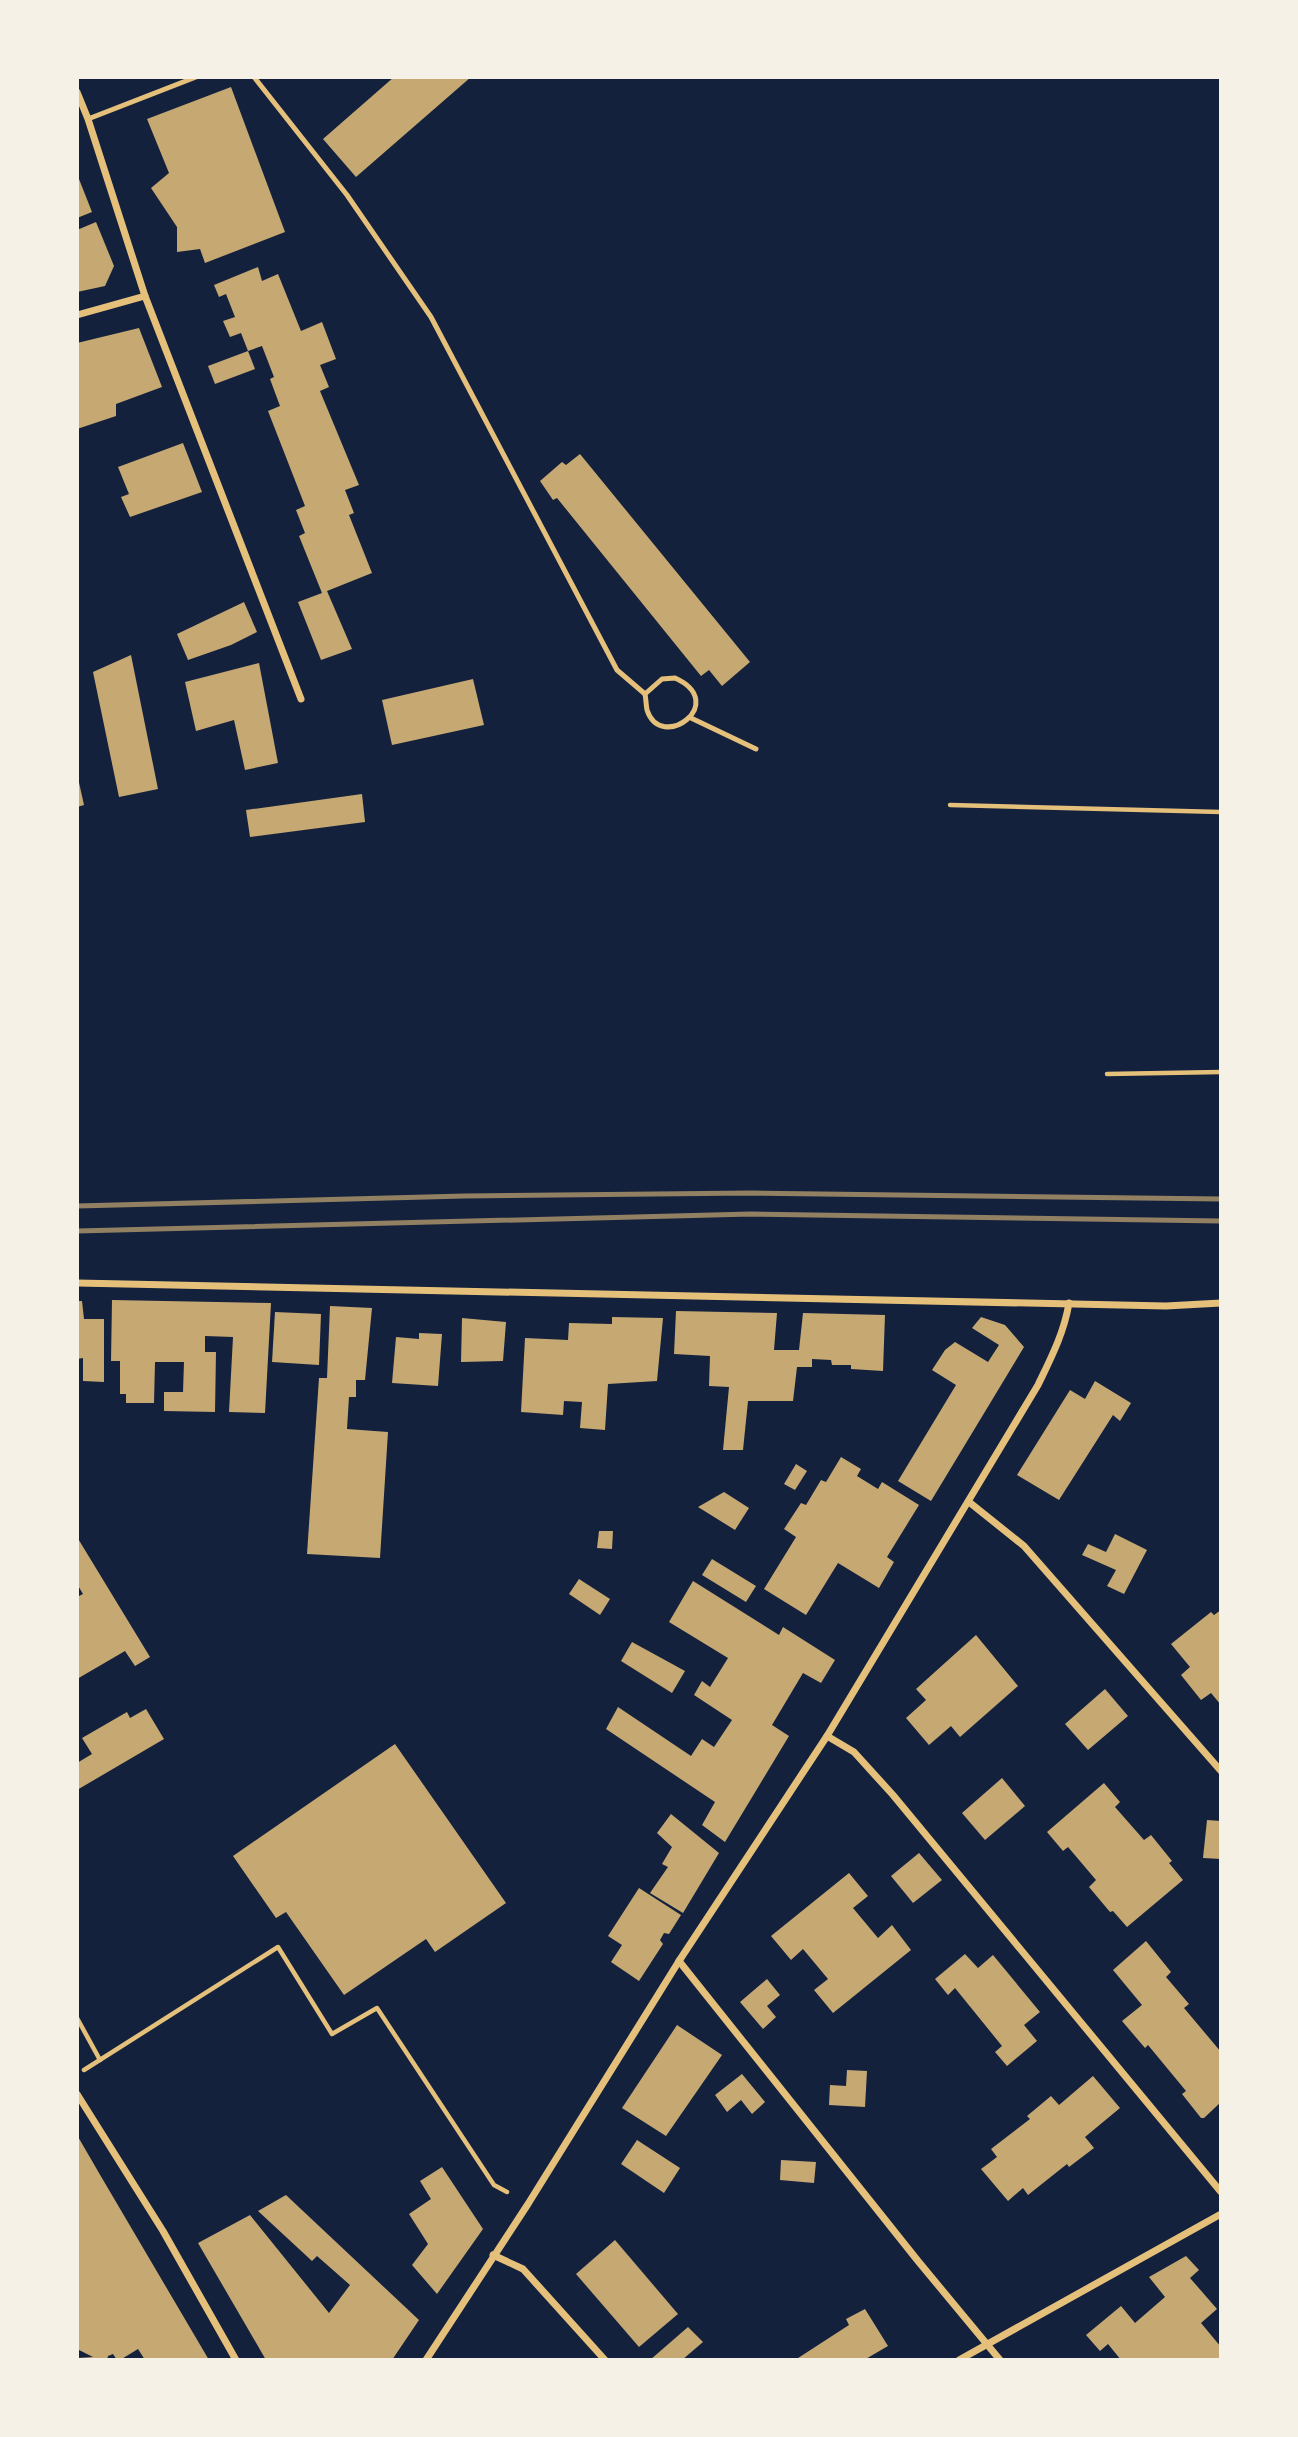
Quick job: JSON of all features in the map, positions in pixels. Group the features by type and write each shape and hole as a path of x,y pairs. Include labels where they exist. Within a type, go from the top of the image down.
{"street":[{"path":"77,92 145,296 301,699"},
{"path":"77,316 145,296"},
{"path":"77,1283 1166,1306 1221,1303"},
{"path":"426,2360 528,2204 679,1961 827,1736 1038,1385 1057,1346 1069,1303"},
{"path":"969,1502 1024,1546 1221,1770"},
{"path":"827,1736 854,1752 893,1794 1221,2192"},
{"path":"679,1961 1000,2360"},
{"path":"77,2094 163,2231 236,2360"},
{"path":"959,2360 1221,2214"},
{"path":"493,2255 523,2269 605,2360"}],"lane":[{"path":"88,119 196,77"},
{"path":"254,77 347,195 431,317 617,670 645,694 648,712 655,722 667,727 680,726 691,718 695,706 694,694 687,683 675,678 662,679 645,694"},
{"path":"691,718 756,749"}],"path":[{"path":"950,805 1221,812"},
{"path":"1107,1074 1221,1072"},
{"path":"77,2074 278,1947 332,2034 377,2008 494,2185 528,2204"},
{"path":"77,2018 100,2060"}],"building":[{"path":"394,77 471,77 356,177 323,139"},
{"path":"231,87 285,232 205,263 200,249 177,252 177,227 151,188 169,173 147,119"},
{"path":"77,174 92,212 77,218"},
{"path":"96,222 114,266 105,286 77,292 77,230"},
{"path":"258,267 262,281 278,274 301,331 322,322 336,359 320,365 329,387 320,391 359,485 345,490 354,513 349,515 372,573 327,591 352,649 321,660 298,602 322,593 299,536 305,533 296,510 305,506 268,411 280,406 270,379 274,377 262,346 248,351 241,333 230,337 223,321 235,317 226,294 219,297 214,285"},
{"path":"139,328 162,387 116,404 116,416 77,429 77,343"},
{"path":"248,351 255,369 215,384 208,366"},
{"path":"183,443 202,492 130,517 121,497 129,494 118,467"},
{"path":"580,454 750,662 722,686 709,670 701,676 557,498 553,500 540,481 562,462 566,465"},
{"path":"244,602 257,632 231,645 188,660 177,634"},
{"path":"131,655 158,789 119,797 93,672"},
{"path":"259,663 278,763 245,770 234,720 196,731 185,682"},
{"path":"473,679 484,725 392,745 382,700"},
{"path":"77,779 84,805 77,807"},
{"path":"362,794 365,822 250,837 246,810"},
{"path":"112,1300 271,1303 265,1413 229,1412 233,1337 205,1336 205,1352 216,1352 215,1412 164,1411 164,1392 183,1392 184,1362 155,1362 154,1403 126,1403 126,1394 120,1394 120,1361 111,1361"},
{"path":"77,1301 82,1301 84,1319 104,1319 104,1382 83,1381 83,1358 77,1359"},
{"path":"330,1306 372,1308 365,1380 356,1380 356,1397 349,1397 347,1429 388,1432 380,1558 307,1554 319,1378 327,1378"},
{"path":"676,1311 777,1313 774,1350 799,1350 803,1313 885,1315 883,1371 851,1369 851,1365 832,1365 831,1360 812,1359 812,1367 797,1367 793,1401 748,1401 743,1450 723,1450 729,1387 709,1386 710,1356 674,1354"},
{"path":"275,1312 321,1314 319,1365 272,1362"},
{"path":"612,1317 663,1318 657,1381 608,1384 605,1430 580,1428 582,1402 564,1401 563,1415 521,1412 525,1338 568,1340 569,1323 612,1324"},
{"path":"981,1317 1005,1325 1024,1347 931,1501 898,1481 956,1385 932,1370 945,1350 955,1342 988,1362 999,1345 972,1328"},
{"path":"462,1318 506,1322 503,1361 461,1362"},
{"path":"419,1333 442,1334 438,1386 392,1383 396,1337 419,1339"},
{"path":"1095,1381 1131,1403 1120,1421 1113,1415 1059,1500 1017,1475 1070,1390 1085,1399"},
{"path":"841,1457 861,1469 857,1476 878,1489 882,1482 919,1505 887,1557 894,1562 879,1588 838,1563 806,1615 764,1589 796,1537 784,1529 801,1503 806,1505 821,1480 826,1482"},
{"path":"796,1464 807,1471 795,1490 784,1484"},
{"path":"724,1492 749,1508 735,1530 698,1507"},
{"path":"599,1531 613,1531 612,1549 597,1548"},
{"path":"1115,1534 1147,1550 1124,1594 1107,1586 1116,1570 1082,1555 1088,1544 1106,1552"},
{"path":"77,1537 150,1657 135,1666 125,1651 77,1679 77,1597 83,1594 77,1584"},
{"path":"712,1559 756,1586 746,1602 702,1575"},
{"path":"579,1579 610,1599 600,1615 569,1594"},
{"path":"693,1581 779,1635 783,1627 835,1660 821,1683 803,1673 772,1725 789,1736 725,1842 702,1825 715,1802 606,1729 618,1707 691,1756 702,1739 714,1747 732,1720 694,1695 702,1681 710,1687 728,1658 669,1622"},
{"path":"1221,1610 1221,1705 1211,1693 1201,1700 1181,1675 1190,1667 1171,1644 1211,1612 1214,1615"},
{"path":"976,1635 1018,1686 960,1737 951,1726 929,1745 906,1718 926,1700 916,1689"},
{"path":"632,1642 685,1671 672,1693 621,1661"},
{"path":"1105,1689 1128,1716 1088,1750 1065,1724"},
{"path":"146,1709 164,1739 77,1790 77,1763 92,1754 82,1738 127,1712 130,1718"},
{"path":"395,1744 506,1903 435,1952 426,1939 344,1995 286,1912 276,1918 233,1856"},
{"path":"1002,1778 1025,1806 985,1840 962,1813"},
{"path":"1104,1783 1120,1802 1115,1807 1144,1840 1151,1835 1183,1880 1127,1927 1089,1887 1096,1880 1068,1847 1063,1851 1047,1832"},
{"path":"671,1814 719,1853 683,1913 650,1893 668,1867 662,1864 672,1847 657,1833"},
{"path":"1207,1820 1221,1821 1221,1859 1203,1858"},
{"path":"919,1853 942,1880 913,1903 891,1876"},
{"path":"849,1873 868,1896 853,1908 878,1938 892,1925 911,1950 833,2013 814,1990 828,1979 803,1949 791,1960 771,1936"},
{"path":"639,1888 681,1915 669,1934 664,1933 660,1940 663,1944 639,1981 611,1962 622,1945 608,1936"},
{"path":"1146,1941 1171,1972 1166,1977 1189,2004 1184,2008 1221,2052 1221,2102 1204,2118 1201,2118 1182,2094 1186,2091 1148,2045 1145,2048 1122,2021 1142,2005 1113,1970"},
{"path":"965,1954 978,1968 993,1955 1040,2012 1024,2025 1037,2041 1007,2066 995,2052 1002,2046 955,1988 948,1995 935,1979"},
{"path":"767,1979 780,1995 767,2006 776,2017 763,2029 740,2002"},
{"path":"677,2025 722,2055 666,2136 622,2108"},
{"path":"847,2070 867,2071 865,2107 829,2105 830,2085 846,2086"},
{"path":"742,2074 765,2102 752,2114 741,2100 727,2112 715,2095"},
{"path":"1093,2076 1120,2108 1085,2137 1094,2148 1069,2167 1067,2164 1028,2195 1023,2188 1008,2201 981,2169 997,2157 991,2149 1030,2119 1027,2116 1051,2096 1059,2105"},
{"path":"77,2135 209,2360 145,2360 138,2349 120,2360 113,2354 108,2356 107,2360 77,2360 93,2357 77,2349"},
{"path":"637,2140 680,2168 664,2193 621,2164"},
{"path":"781,2160 816,2162 814,2183 780,2180"},
{"path":"442,2167 483,2229 437,2294 412,2265 428,2244 409,2214 431,2199 420,2181"},
{"path":"286,2195 419,2320 392,2360 266,2360 198,2243 250,2215 329,2313 350,2285 317,2256 312,2261 258,2211"},
{"path":"615,2240 678,2314 639,2347 576,2274"},
{"path":"1186,2256 1199,2270 1190,2278 1217,2309 1201,2323 1221,2347 1221,2360 1121,2360 1108,2344 1100,2351 1086,2335 1121,2306 1135,2323 1165,2297 1149,2277"},
{"path":"865,2309 888,2346 864,2360 795,2360 849,2325 846,2319"},
{"path":"688,2327 703,2342 682,2360 650,2360"}],"railway":[{"path":"77,1206 464,1196 752,1193 1221,1199"},
{"path":"77,1231 751,1214 1221,1221"}]}
